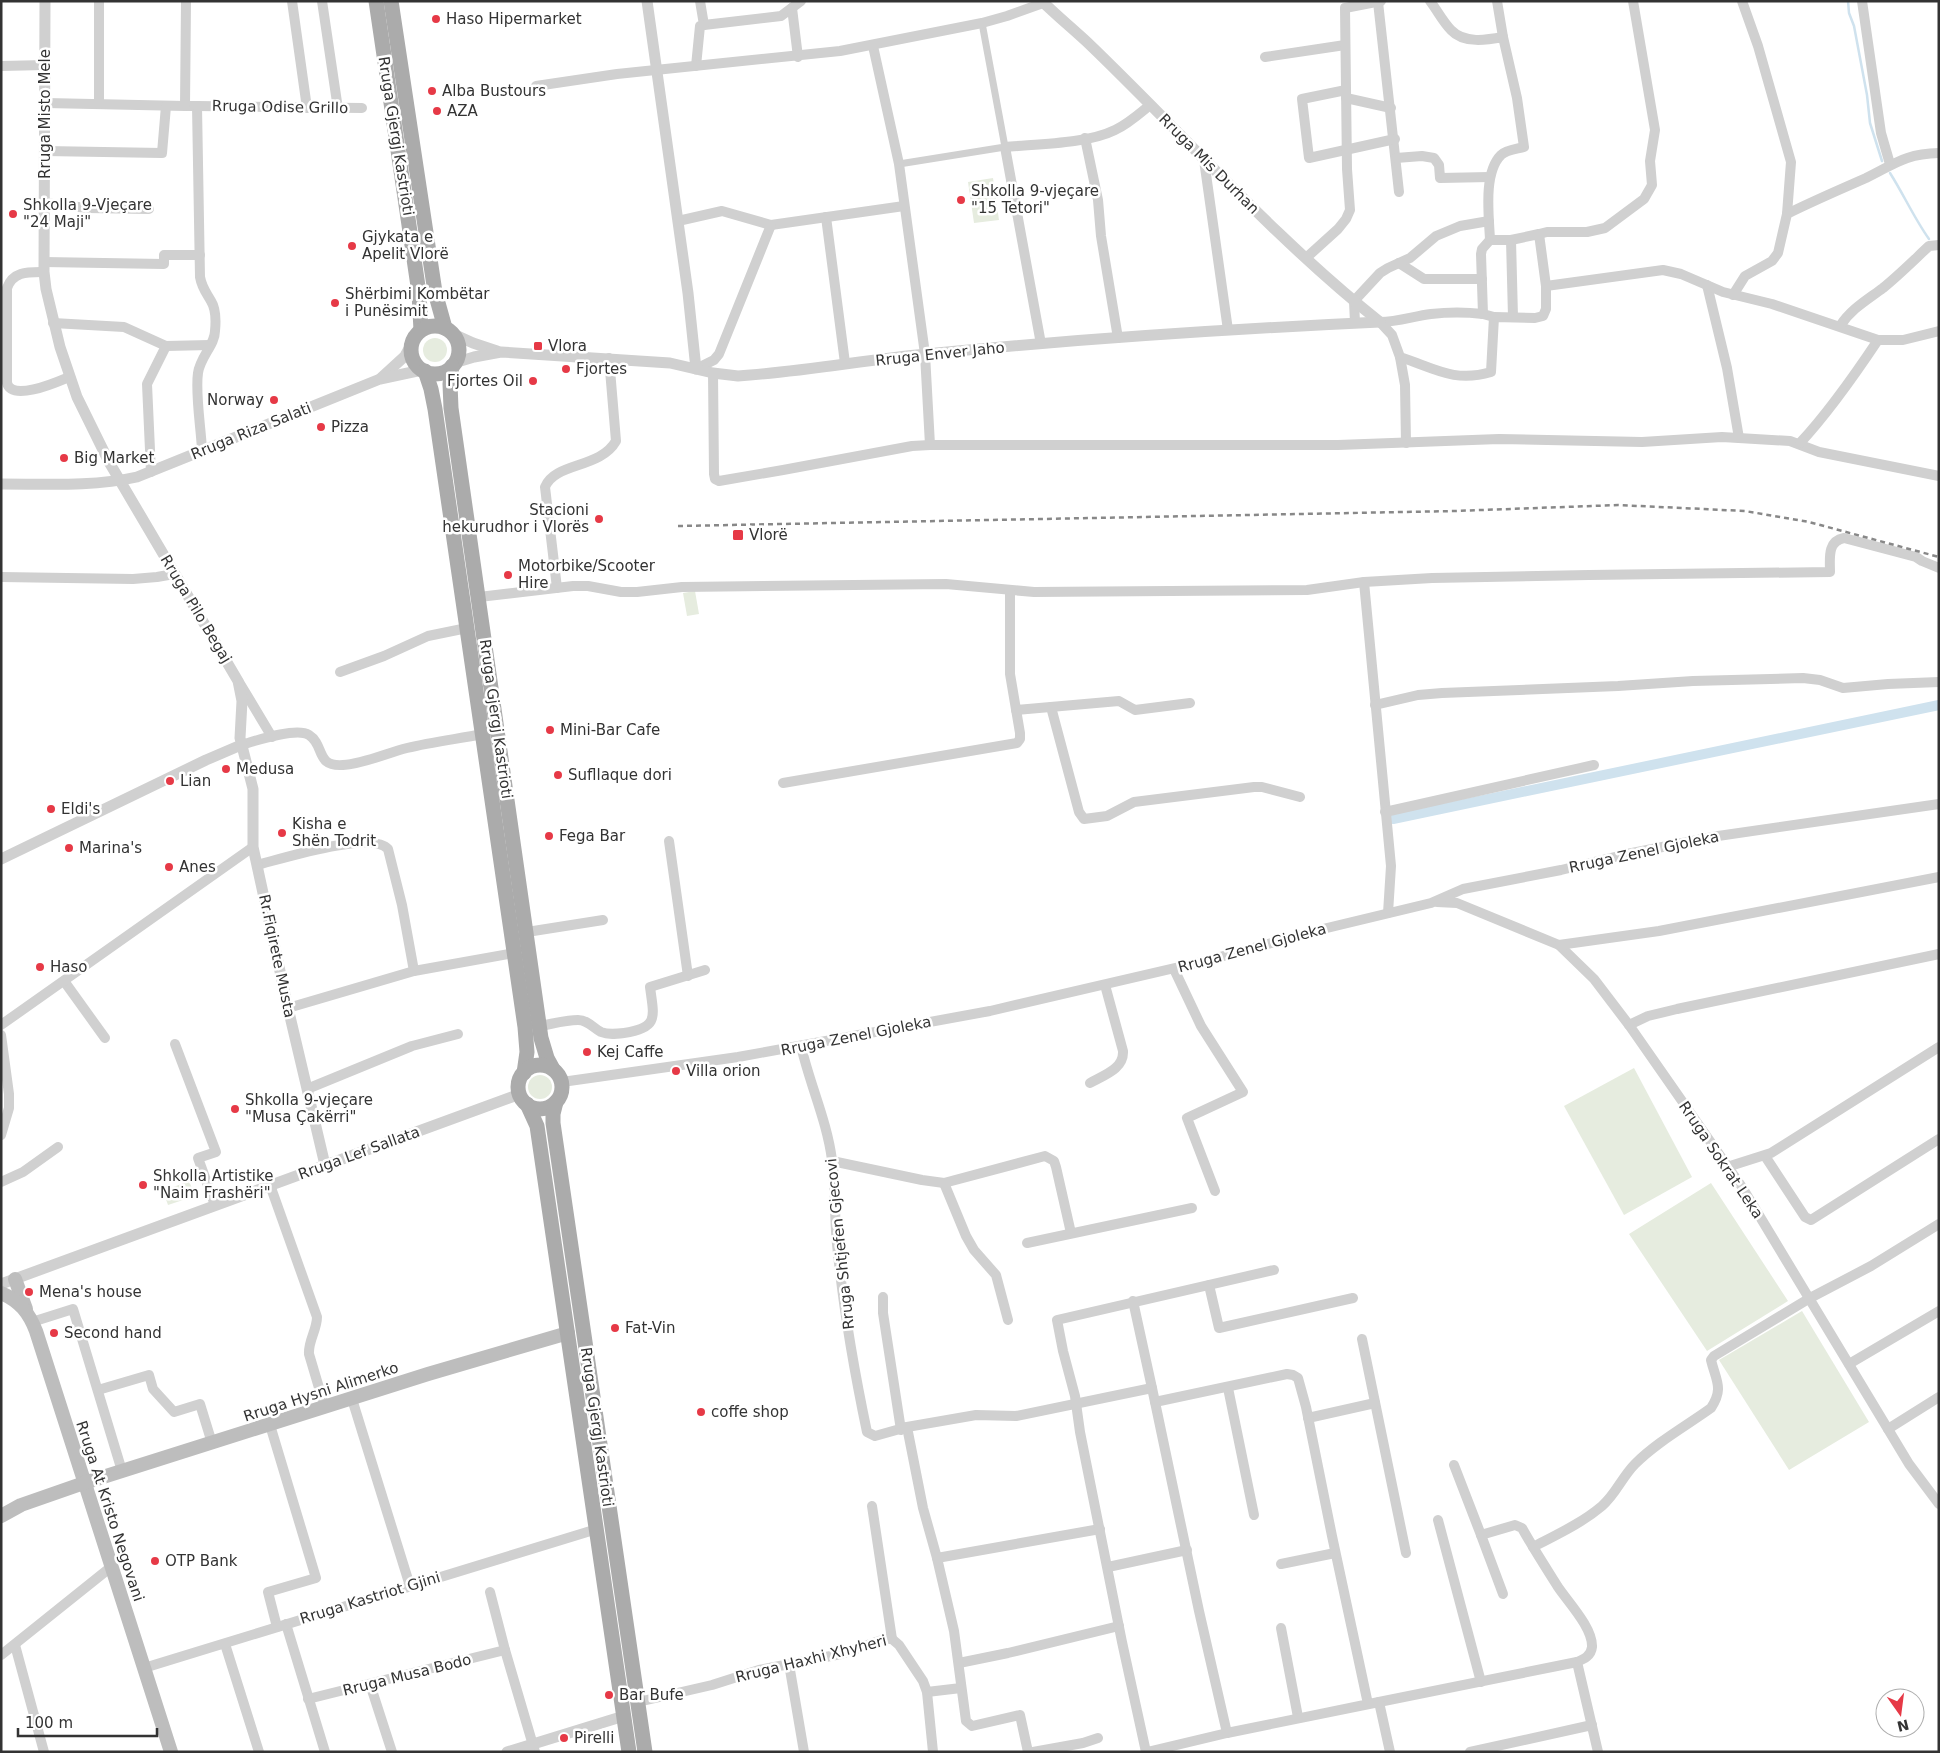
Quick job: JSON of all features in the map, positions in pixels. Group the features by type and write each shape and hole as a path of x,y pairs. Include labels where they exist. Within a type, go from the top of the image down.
{"main road":[{"name":"Rruga Gjergj Kastrioti","path":"376,1 419,293 421,330"},
{"name":"Rruga Gjergj Kastrioti","path":"391,1 435,292 448,330"},
{"path":"433,326 448,330 455,337 458,347 457,358 453,365 440,373 424,370 414,362 411,346 416,334 433,326"},
{"name":"Rruga Gjergj Kastrioti","path":"453,365 450,390 451,408 543,1049 557,1076"},
{"name":"Rruga Gjergj Kastrioti","path":"424,370 431,389 435,410 514,953 526,1040 527,1052 524,1073"},
{"path":"538,1065 557,1076 560,1096 556,1102 545,1108 533,1107 523,1099 520,1081 524,1073 538,1065"},
{"name":"Rruga Gjergj Kastrioti","path":"523,1099 537,1126 629,1752"},
{"name":"Rruga Gjergj Kastrioti","path":"556,1102 553,1123 645,1752"},
{"name":"Rruga At Kristo Negovani","path":"15,1279 30,1317 171,1752"},
{"path":"1,1293 20,1304 30,1317"},
{"name":"Rruga Hysni Alimerko","path":"1,1516 21,1505 84,1483 428,1374 568,1333"}],"street":[{"name":"Rruga Misto Mele","path":"45,1 44,267 53,323 69,377 98,441 120,480"},
{"path":"99,1 99,104"},
{"path":"46,103 185,106 186,1"},
{"path":"292,1 307,108"},
{"path":"322,1 338,108"},
{"path":"647,1 688,293 696,369 714,360 719,354 771,225"},
{"path":"700,1 704,25"},
{"path":"1430,1 1451,30 1458,35 1473,40 1503,37"},
{"path":"1483,314 1482,249 1490,240 1490,177 1500,156 1524,147 1517,98 1497,1"},
{"path":"1490,240 1511,240 1547,232 1587,232 1605,228 1644,199 1652,185 1651,156 1655,130 1633,1"},
{"path":"1733,295 1745,276 1772,260 1778,253 1787,214 1791,174 1790,156 1758,46 1742,1"},
{"path":"1862,1 1881,133 1890,164"},
{"path":"536,86 656,70 798,57 873,46 982,23 1014,14 1042,2"},
{"name":"Rruga Mis Durhan","path":"1042,2 1086,41 1204,160 1306,258 1380,322"},
{"path":"1306,258 1346,219 1350,210 1346,149 1345,8 1379,2 1395,139 1399,192"},
{"path":"696,66 700,26 780,16 796,4"},
{"path":"796,4 798,57"},
{"path":"982,23 1041,344"},
{"path":"1265,57 1345,45"},
{"path":"873,46 899,164 925,354 930,445"},
{"path":"1,66 46,65"},
{"path":"1391,108 1346,94 1302,99 1309,158 1395,139"},
{"path":"899,164 1005,147 1085,138 1115,130 1129,122 1150,105"},
{"path":"45,151 162,153 166,106"},
{"name":"Rruga Odise Grillo","path":"185,106 362,108"},
{"path":"197,106 202,286 215,310 215,333 204,355 198,374 202,450"},
{"path":"1085,138 1098,200 1101,236 1118,338"},
{"path":"1787,214 1890,164 1912,156 1939,153"},
{"path":"1396,158 1429,156 1434,158 1439,165 1440,178 1490,177"},
{"path":"1204,160 1228,330"},
{"path":"44,202 88,208 149,209"},
{"path":"678,221 722,211 771,225 904,206"},
{"path":"826,217 844,363"},
{"path":"1354,323 1354,301 1380,273 1417,253 1436,236 1448,230 1489,221"},
{"path":"1380,322 1393,322 1432,314 1483,314 1494,317 1513,318 1539,317 1545,314 1546,286 1539,234"},
{"path":"1511,240 1513,318"},
{"path":"1840,326 1846,316 1883,287 1929,246 1939,245"},
{"path":"69,377 28,391 12,390 8,387 7,288 9,281 15,276 44,267 164,264 164,255 200,255"},
{"path":"1399,264 1424,279 1482,279"},
{"path":"1546,286 1663,270 1681,274 1733,295 1772,304 1878,340 1904,340 1939,331"},
{"path":"1707,286 1727,368 1739,438"},
{"path":"1400,357 1436,372 1474,378 1491,372 1494,317"},
{"path":"1380,322 1392,335 1400,357 1405,385 1406,443"},
{"name":"Rruga Enver Jaho","path":"501,352 670,363 726,375 751,375 925,354 1041,344 1228,330 1380,322"},
{"path":"53,323 124,327 166,346 210,345"},
{"path":"448,330 473,343 501,352"},
{"path":"1800,443 1851,379 1878,340"},
{"path":"151,472 147,384 166,346"},
{"path":"380,379 405,356 411,346"},
{"path":"453,365 474,357 501,352"},
{"path":"557,588 546,488 551,478 600,458 616,441 609,358"},
{"path":"380,379 424,370"},
{"path":"713,373 714,474 715,479 719,481 912,446 930,445 1338,445 1499,439 1642,442 1703,437 1781,440 1800,443 1819,452 1939,476"},
{"name":"Rruga Riza Salati","path":"1,484 77,485 120,480 151,472 380,379"},
{"name":"Rruga Pilo Begaj","path":"120,480 238,681 242,701 241,745"},
{"path":"479,597 588,586 637,592 682,587 946,584 1034,592 1307,590 1364,582 1432,578 1830,572 1832,544 1837,539 1844,538 1916,557 1939,568"},
{"path":"1,577 133,579 174,574"},
{"path":"1364,582 1391,866 1388,913"},
{"path":"783,782 1017,743 1020,739 1009,660 1010,591"},
{"path":"340,672 384,656 428,636 467,628"},
{"path":"1375,705 1418,695 1442,693 1733,679 1803,678 1820,680 1843,688 1939,682"},
{"path":"238,681 272,737"},
{"path":"1016,710 1119,701 1135,710 1190,703"},
{"path":"1051,707 1079,812 1084,819 1107,816 1134,802 1254,787 1262,787 1300,797"},
{"path":"1,859 197,764 241,745 272,737 304,733 310,735 323,759 329,763 344,766 408,748 482,734"},
{"name":"Rr.Fiqirete Musta","path":"241,745 253,789 253,847 256,865 325,1165"},
{"path":"1385,812 1594,765"},
{"name":"Rruga Zenel Gjoleka","path":"557,1076 801,1046 990,1011 1174,969 1431,902 1463,889 1718,836 1939,804"},
{"path":"669,841 688,976"},
{"path":"256,865 342,844 375,843 385,846 388,849 402,905 414,971"},
{"path":"1,1025 253,847"},
{"path":"1559,945 1659,931 1939,878"},
{"name":"Rruga Sokrat Leka","path":"1431,902 1457,903 1559,945 1594,979 1629,1025 1747,1194 1888,1429 1919,1479 1935,1492 1939,1504"},
{"path":"527,932 604,920"},
{"path":"288,1008 414,971 514,953"},
{"path":"1629,1025 1648,1016 1677,1009 1939,954"},
{"path":"1174,969 1202,1026 1243,1092 1187,1118 1215,1191"},
{"path":"540,1026 578,1020 584,1021 600,1032 607,1034 643,1029 649,1025 652,1018 650,987 705,970"},
{"path":"64,981 105,1038"},
{"path":"1090,1083 1120,1065 1123,1058 1119,1034 1105,985"},
{"path":"307,1089 412,1046 458,1034"},
{"path":"1,1035 9,1094 8,1108 1,1135"},
{"path":"175,1044 216,1152 198,1158 215,1205"},
{"name":"Rruga Shtjefen Gjecovi","path":"801,1046 826,1131 832,1161 836,1242 849,1338 867,1432 875,1436 904,1428"},
{"path":"1727,1167 1765,1156 1939,1047"},
{"name":"Rruga Lef Sallata","path":"1,1284 325,1165 523,1099"},
{"path":"1765,1156 1805,1217 1811,1220 1939,1139"},
{"path":"1,1182 23,1172 58,1146"},
{"path":"832,1161 944,1183 1039,1157 1050,1158 1054,1161 1056,1167 1071,1233"},
{"path":"944,1183 966,1236 974,1250 996,1275 1008,1320"},
{"path":"270,1185 317,1317 308,1348 325,1408"},
{"path":"1027,1243 1192,1208"},
{"path":"1541,1543 1602,1506 1614,1494 1634,1465 1650,1451 1711,1408 1719,1390 1711,1360 1714,1356 1810,1298 1871,1266 1939,1224"},
{"path":"1274,1270 1132,1301 1057,1320 1146,1752 1298,1718 1584,1660 1589,1655 1592,1647 1590,1637 1541,1543 1522,1528 1514,1525 1481,1535"},
{"path":"1209,1285 1219,1328 1353,1298"},
{"path":"884,1296 883,1313 904,1428 937,1558 959,1663 964,1715 972,1726 1020,1716 1028,1752"},
{"path":"1132,1301 1227,1733"},
{"path":"30,1317 73,1309 122,1471"},
{"path":"1849,1364 1939,1311"},
{"path":"1362,1340 1406,1553"},
{"path":"1155,1402 1287,1374 1298,1378 1308,1418 1335,1553 1374,1703 1390,1752"},
{"path":"98,1390 149,1375 154,1389 174,1412 200,1404 212,1443"},
{"path":"904,1428 953,1418 992,1414 1016,1416 1152,1388"},
{"path":"1228,1388 1254,1515"},
{"path":"1888,1429 1939,1397"},
{"path":"352,1399 410,1586"},
{"path":"1308,1418 1375,1403"},
{"path":"270,1425 316,1578 268,1592 282,1625 325,1752"},
{"path":"1454,1465 1503,1594"},
{"path":"872,1506 892,1639"},
{"path":"1438,1520 1481,1682"},
{"path":"937,1558 1100,1529"},
{"name":"Rruga Kastriot Gjini","path":"144,1668 597,1530"},
{"path":"1108,1567 1187,1550"},
{"path":"1281,1564 1335,1553"},
{"path":"1,1655 111,1567"},
{"path":"490,1592 534,1748"},
{"path":"959,1663 1008,1654 1119,1626"},
{"path":"1281,1628 1298,1718"},
{"name":"Rruga Haxhi Xhyheri","path":"638,1702 712,1684 754,1671 841,1654 885,1639 892,1639 899,1644 916,1669 927,1692 933,1752"},
{"path":"224,1644 259,1752"},
{"path":"15,1645 44,1752"},
{"name":"Rruga Musa Bodo","path":"308,1699 505,1650"},
{"path":"1577,1662 1598,1752"},
{"path":"789,1664 804,1752"},
{"path":"370,1684 392,1752"},
{"path":"927,1692 961,1688"},
{"path":"507,1752 534,1748 624,1716"},
{"path":"1470,1752 1592,1725"},
{"path":"1033,1752 1098,1738"}],"shaded area":[{"path":"993,178 999,220 974,223 968,182"},
{"path":"435,338 443,342 447,350 443,358 435,362 427,358 423,350 427,342"},
{"path":"695,591 699,614 687,616 683,593"},
{"path":"1634,1068 1692,1177 1624,1215 1564,1106"},
{"path":"540,1075 549,1078 552,1087 549,1096 540,1099 531,1096 528,1087 531,1078"},
{"path":"189,1181 195,1196 168,1205 163,1191"},
{"path":"1711,1183 1788,1301 1707,1351 1629,1234"},
{"path":"1802,1311 1869,1422 1789,1470 1719,1360"}],"waterway":[{"path":"1848,1 1867,95 1870,123 1882,161"},
{"path":"1890,173 1929,239"},
{"path":"1393,819 1939,705"}],"railway":[{"path":"678,526 1455,511 1618,505 1745,511 1809,522 1939,557"}],"place":[{"name":"Haso Hipermarket","path":"436,19"},
{"name":"Alba Bustours","path":"432,91"},
{"name":"AZA","path":"437,111"},
{"name":"Shkolla 9-vjeçare \"15 Tetori\"","path":"961,200"},
{"name":"Shkolla 9-Vjeçare \"24 Maji\"","path":"13,214"},
{"name":"Gjykata e Apelit Vlorë","path":"352,246"},
{"name":"Shërbimi Kombëtar i Punësimit","path":"335,303"},
{"name":"Vlora","path":"538,346"},
{"name":"Fjortes","path":"566,369"},
{"name":"Fjortes Oil","path":"533,381"},
{"name":"Norway","path":"274,400"},
{"name":"Pizza","path":"321,427"},
{"name":"Big Market","path":"64,458"},
{"name":"Stacioni hekurudhor i Vlorës","path":"599,519"},
{"name":"Vlorë","path":"738,535"},
{"name":"Motorbike/Scooter Hire","path":"508,575"},
{"name":"Mini-Bar Cafe","path":"550,730"},
{"name":"Medusa","path":"226,769"},
{"name":"Sufllaque dori","path":"558,775"},
{"name":"Lian","path":"170,781"},
{"name":"Eldi's","path":"51,809"},
{"name":"Kisha e Shën Todrit","path":"282,833"},
{"name":"Fega Bar","path":"549,836"},
{"name":"Marina's","path":"69,848"},
{"name":"Anes","path":"169,867"},
{"name":"Haso","path":"40,967"},
{"name":"Kej Caffe","path":"587,1052"},
{"name":"Villa orion","path":"676,1071"},
{"name":"Shkolla 9-vjeçare \"Musa Çakërri\"","path":"235,1109"},
{"name":"Shkolla Artistike \"Naim Frashëri\"","path":"143,1185"},
{"name":"Mena's house","path":"29,1292"},
{"name":"Fat-Vin","path":"615,1328"},
{"name":"Second hand","path":"54,1333"},
{"name":"coffe shop","path":"701,1412"},
{"name":"OTP Bank","path":"155,1561"},
{"name":"Bar Bufe","path":"609,1695"},
{"name":"Pirelli","path":"564,1738"}]}
